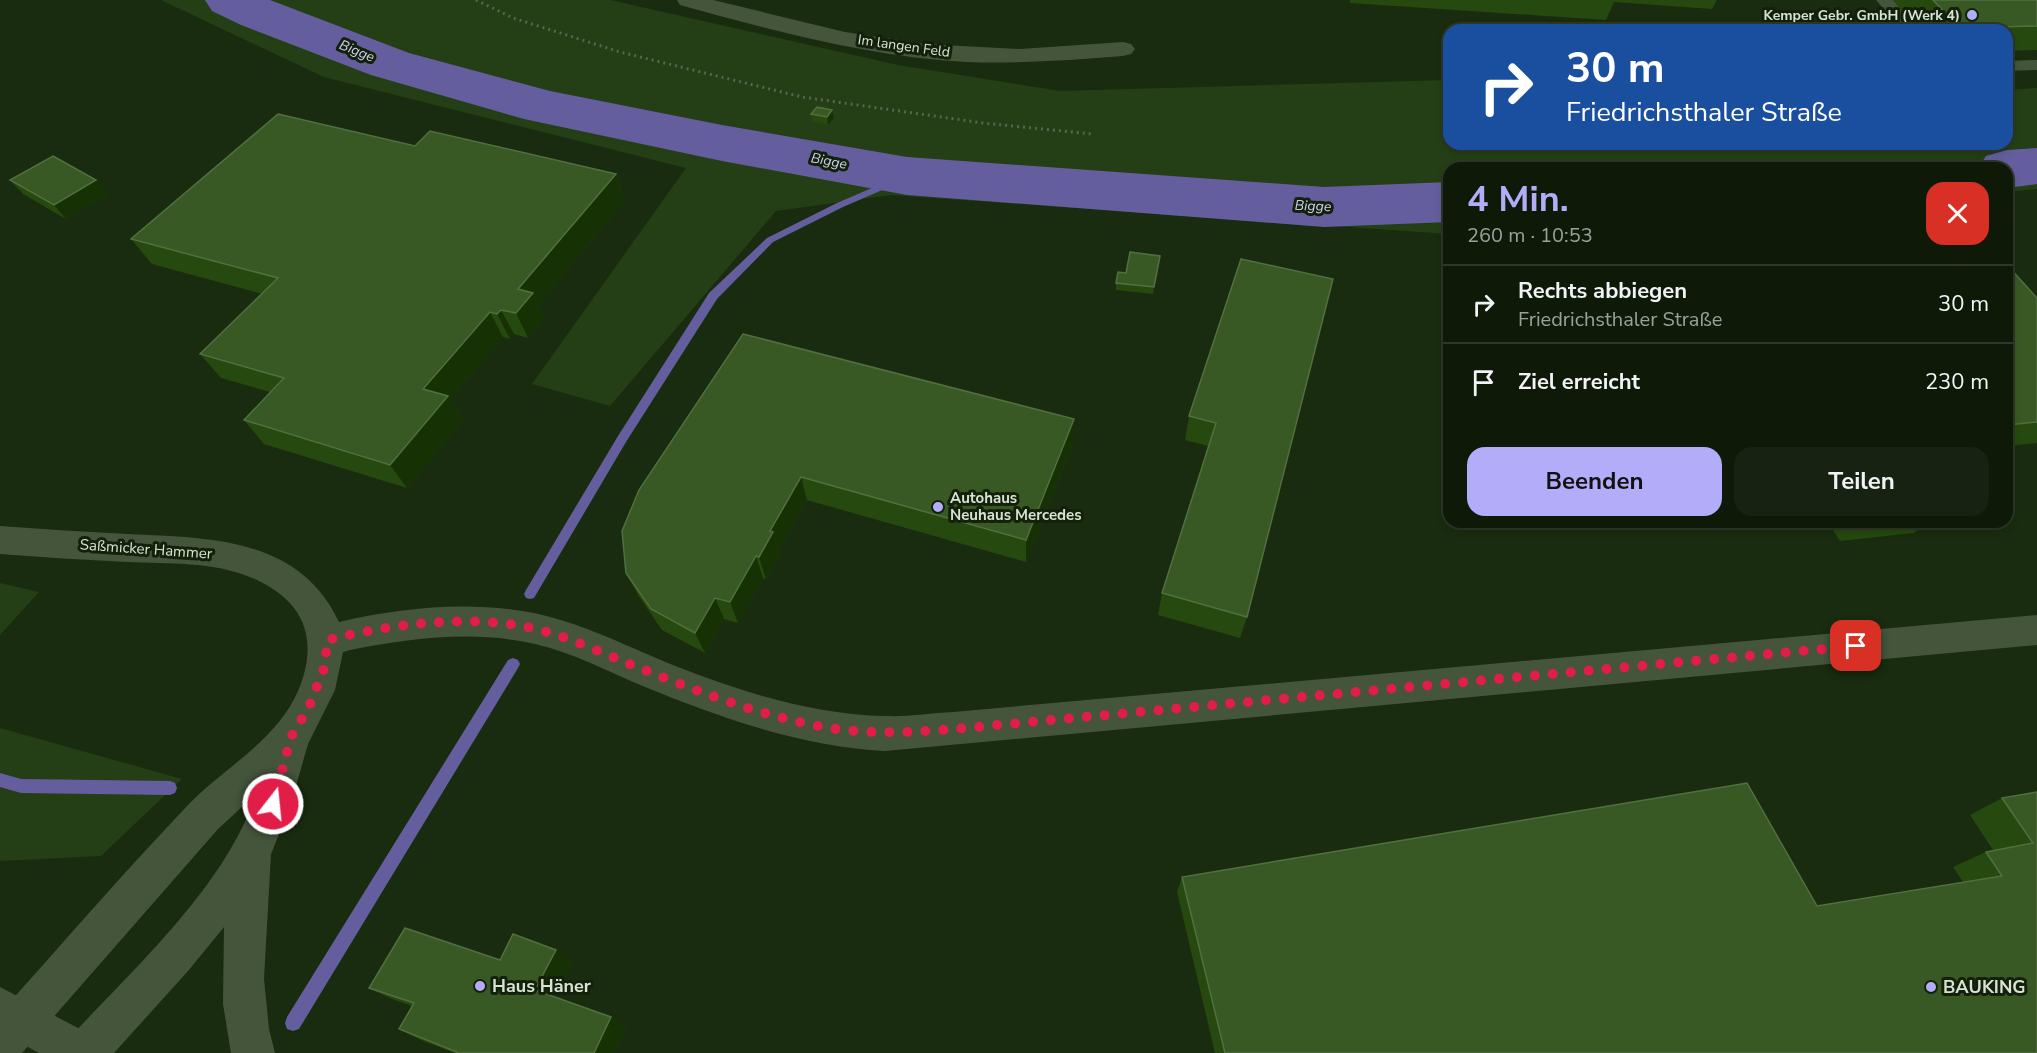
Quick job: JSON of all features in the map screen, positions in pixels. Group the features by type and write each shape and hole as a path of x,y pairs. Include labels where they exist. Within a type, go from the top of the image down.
{"street":[{"name":"Im langen Feld","path":"688,0 782,25 921,50 1005,56 1123,49"},
{"name":"Saßmicker Hammer","path":"0,540 182,550 223,555 253,563 282,577 301,591 316,608 327,640 325,666 309,707 291,737 273,804 251,850 220,898 178,951 83,1053"},
{"path":"327,640 380,628 444,621 517,625 555,635 675,682 768,714 818,726 878,733 976,727 2037,630"},
{"name":"Saßmicker Hammer","path":"8,1025 204,816 291,737"},
{"name":"Saßmicker Hammer","path":"251,850 243,985 253,1053"},
{"path":"8,1025 83,1053"}],"lane":[{"path":"1884,0 1906,24"},
{"path":"2013,66 2037,65"}],"path":[{"path":"476,0 513,18 620,52 802,97 983,123 1092,134"}],"shaded area":[{"path":"0,0 2037,0 2037,1053 0,1053"},
{"path":"161,0 610,0 898,65 1060,91 1443,80 1443,150 2013,150 2013,90 2037,88 2037,189 2013,191 2013,162 1443,162 1443,234 891,195 776,211 610,406 532,384 686,168 324,77"},
{"path":"0,583 39,592 0,635"},
{"path":"0,728 182,779 101,856 0,861"}],"building":[{"path":"1933,0 2037,0 2037,26 1955,24"},
{"path":"817,107 832,110 827,117 811,114"},
{"path":"278,114 415,146 430,131 616,174 518,289 533,293 516,313 501,310 497,314 490,312 423,389 448,396 390,465 244,420 284,378 200,354 278,278 131,239"},
{"path":"53,156 96,180 54,205 10,180"},
{"path":"1130,252 1160,256 1154,287 1116,283 1118,272 1126,273"},
{"path":"1241,259 1333,279 1247,617 1162,593 1216,423 1189,416"},
{"path":"2013,272 2037,298 2037,422 2013,424"},
{"name":"Autohaus Neuhaus Mercedes","path":"743,334 1074,419 1026,540 801,477 770,531 773,532 759,557 756,556 730,602 715,598 695,633 651,609 626,573 622,531 639,490"},
{"path":"1747,783 1817,906 2002,876 1986,852 2033,843 2002,798 2037,792 2037,1053 1225,1053 1182,877"},
{"name":"Haus Häner","path":"405,928 500,960 513,934 556,950 535,990 611,1017 594,1053 459,1053 399,1029 414,1003 369,988"}],"waterway":[{"name":"Bigge","path":"230,0 259,14 390,64 544,107 722,143 907,176 1324,207 1443,202"},
{"name":"Bigge","path":"2013,168 2037,166"},
{"path":"530,594 622,439 713,296 770,240 840,205 907,176"},
{"path":"293,1023 513,664"},
{"path":"0,780 21,786 170,788"}],"place":[{"name":"Kemper Gebr. GmbH (Werk 4)","path":"1972,15"},
{"name":"Autohaus Neuhaus Mercedes","path":"938,507"},
{"name":"Haus Häner","path":"480,986"},
{"name":"BAUKING","path":"1931,987"}],"route":[{"path":"273,804 291,737 309,707 325,666 327,640 380,628 411,624 444,621 517,625 555,635 675,682 768,714 818,726 878,733 976,727 1856,646"}]}
